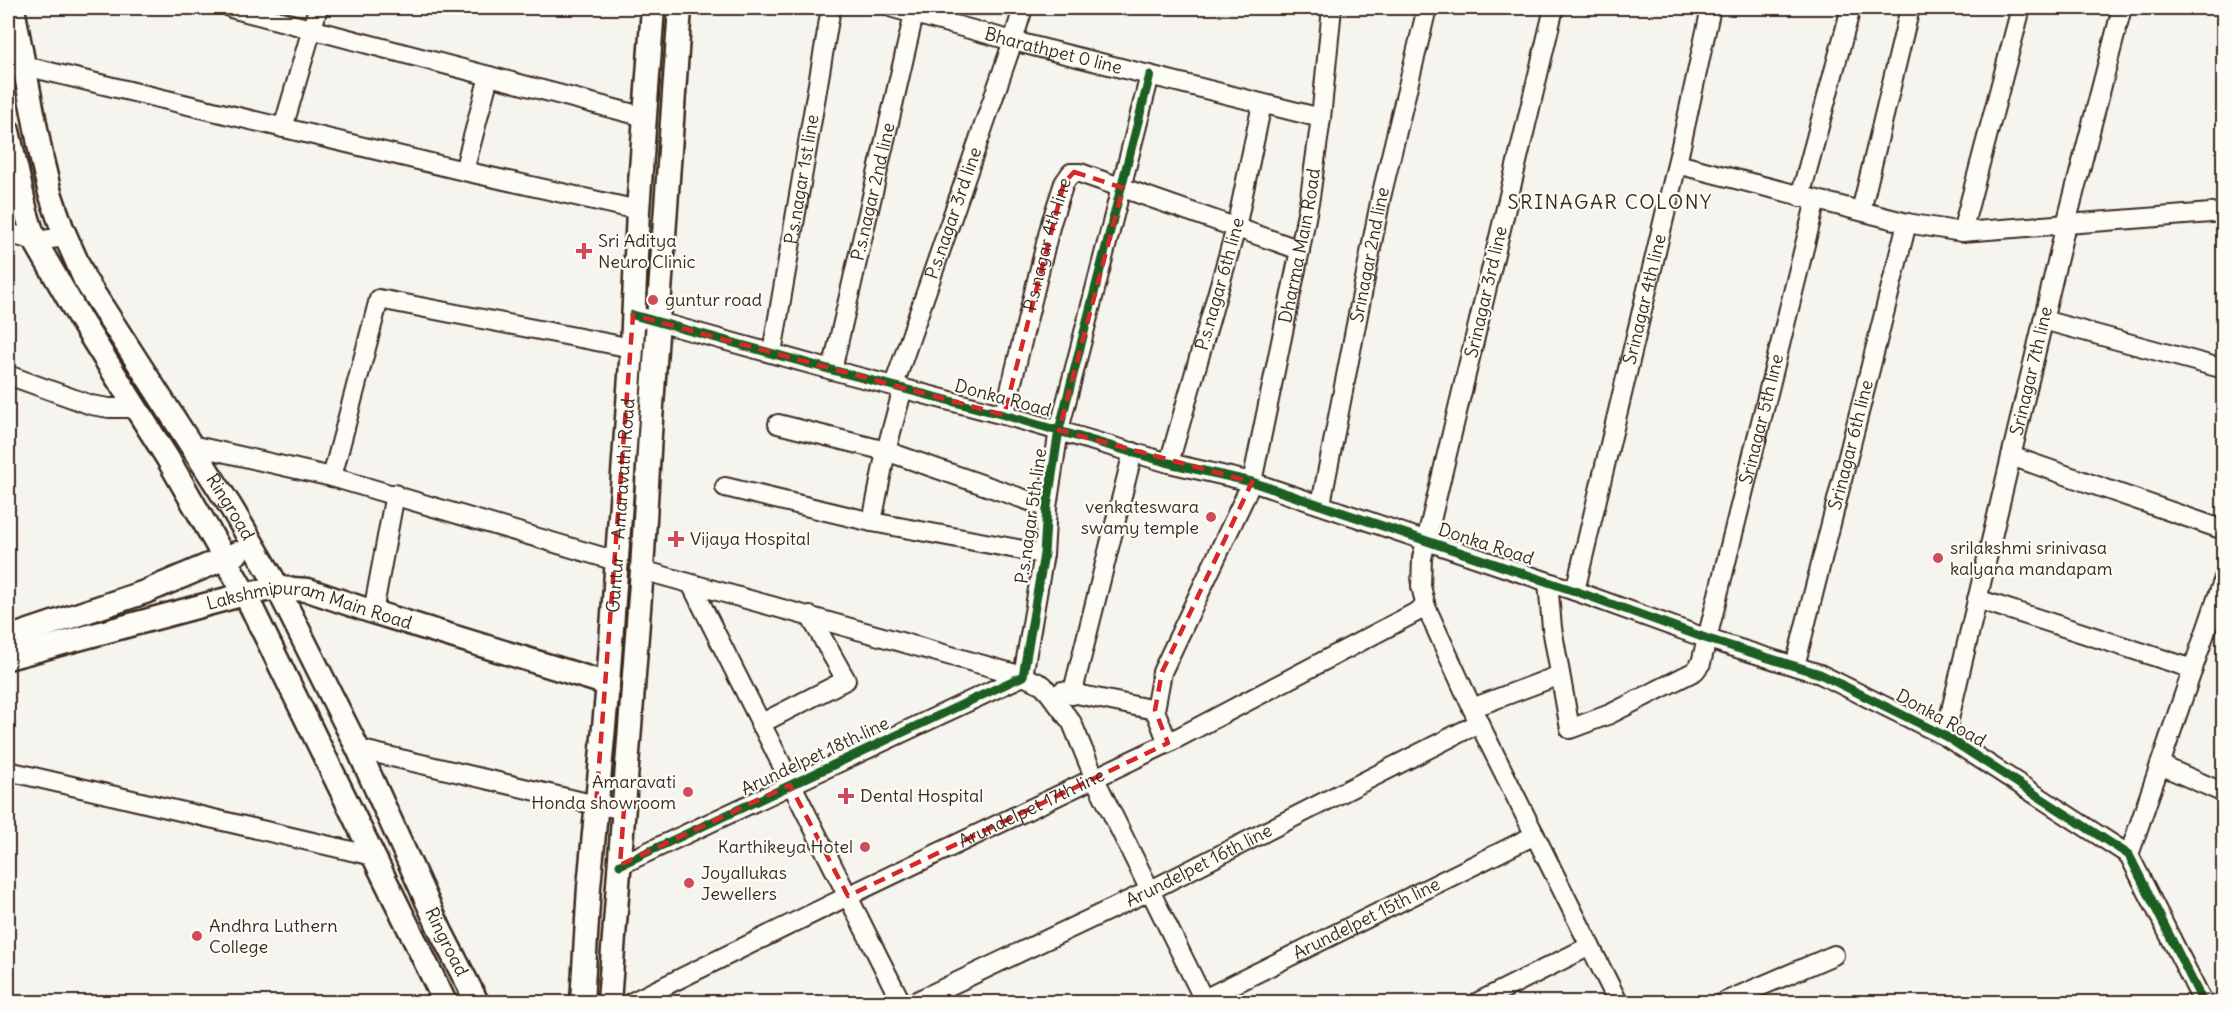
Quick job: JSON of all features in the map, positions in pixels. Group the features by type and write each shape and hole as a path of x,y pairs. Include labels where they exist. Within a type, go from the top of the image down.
{"main road":[{"name":"Ringroad","path":"14,8 50,193 85,280 254,546 277,588 358,749 441,932 477,1002"},
{"name":"Guntur - Amaravathi Road","path":"582,1002 632,348 638,210 653,8"},
{"name":"Guntur - Amaravathi Road","path":"609,1002 621,865 680,8"},
{"name":"Ringroad","path":"8,130 34,241 168,459 245,594 445,1002"},
{"path":"8,638 145,592 254,546"},
{"name":"Lakshmipuram Main Road","path":"8,658 245,594 277,588 308,590 608,684"}],"street":[{"path":"231,8 645,117"},
{"path":"283,128 318,8"},
{"name":"P.s.nagar 1st line","path":"772,353 831,8"},
{"name":"Bharathpet 0 line","path":"893,8 1013,41 1321,118"},
{"name":"P.s.nagar 3rd line","path":"872,522 898,387 1023,8"},
{"name":"Dharma Main Road","path":"1155,710 1162,672 1252,482 1300,250 1321,118 1332,8"},
{"name":"Srinagar 2nd line","path":"1321,504 1381,197 1427,8"},
{"name":"Srinagar 3rd line","path":"1554,8 1420,572 1426,607 1476,716 1618,1002"},
{"name":"Srinagar 4th line","path":"1575,591 1677,165 1712,8"},
{"name":"Srinagar 5th line","path":"1560,675 1570,729 1610,714 1695,671 1701,663 1851,8"},
{"path":"1861,211 1911,8"},
{"path":"1962,232 2021,8"},
{"name":"Srinagar 7th line","path":"1945,736 2066,224 2122,8"},
{"name":"P.s.nagar 2nd line","path":"832,370 914,14"},
{"path":"25,66 464,171 638,210"},
{"name":"P.s.nagar 5th line","path":"1023,676 1044,554 1047,507 1059,430 1150,75"},
{"path":"464,171 489,76"},
{"name":"P.s.nagar 6th line","path":"1169,463 1236,228 1262,104"},
{"path":"1677,165 1907,223 1962,232 2223,212"},
{"name":"P.s.nagar 4th line","path":"1004,415 1052,223 1064,183 1071,173 1074,172 1122,188 1300,250"},
{"name":"Srinagar 6th line","path":"1795,666 1907,223"},
{"path":"8,233 34,241 66,237"},
{"path":"332,477 379,299 632,348"},
{"name":"Donka Road","path":"633,315 1059,430 1169,463 1252,482 1575,591 1708,639 1820,674 1945,736 2129,855"},
{"path":"2043,320 2223,369"},
{"path":"8,375 91,405 136,408"},
{"path":"778,424 886,451 1047,507"},
{"path":"191,445 332,477 395,494 616,561"},
{"path":"1072,695 1133,452"},
{"path":"2011,456 2223,530"},
{"path":"724,487 872,522 1044,554"},
{"path":"373,612 395,494"},
{"path":"642,570 1023,676 1072,695 1155,710 1168,743"},
{"path":"2203,1002 2129,855 2223,578"},
{"path":"1548,582 1552,628 1560,675"},
{"path":"691,584 901,1002"},
{"path":"1977,599 2193,669"},
{"name":"Arundelpet 17th line","path":"632,1002 1168,743 1426,607"},
{"path":"760,724 846,680 810,616"},
{"name":"Arundelpet 16th line","path":"915,1002 1149,891 1476,716 1560,675"},
{"name":"Arundelpet 18th line","path":"621,865 1023,676"},
{"path":"1043,685 1072,723 1095,779 1202,1001"},
{"path":"358,749 596,805 624,809"},
{"path":"2160,765 2223,793"},
{"path":"8,771 373,855"},
{"name":"Arundelpet 15th line","path":"1202,1001 1535,835"},
{"path":"1478,1002 1590,946"},
{"path":"1724,1002 1834,955"}],"highlighted area":[{"path":"1074,172 1123,188 1059,430 1252,482 1162,672 1155,710 1168,743 848,896 790,785 620,865 624,809 596,805 633,315 1004,415 1064,183"}],"cycle path":[{"path":"620,865 1023,676 1044,554 1047,507 1059,430 1150,75"},
{"path":"633,315 1004,415 1169,463 1252,482 1575,591 1708,639 1820,674 1945,736 2129,855 2203,1002"}],"place":[{"name":"Sri Aditya Neuro Clinic","path":"584,251"},
{"name":"guntur road","path":"653,300"},
{"name":"venkateswara swamy temple","path":"1211,517"},
{"name":"Vijaya Hospital","path":"676,539"},
{"name":"srilakshmi srinivasa kalyana mandapam","path":"1938,558"},
{"name":"Amaravati Honda showroom","path":"688,792"},
{"name":"Dental Hospital","path":"846,796"},
{"name":"Karthikeya Hotel","path":"865,847"},
{"name":"Joyallukas Jewellers","path":"689,883"},
{"name":"Andhra Luthern College","path":"197,936"}],"district":[{"name":"SRINAGAR COLONY","path":"1610,202"}]}
